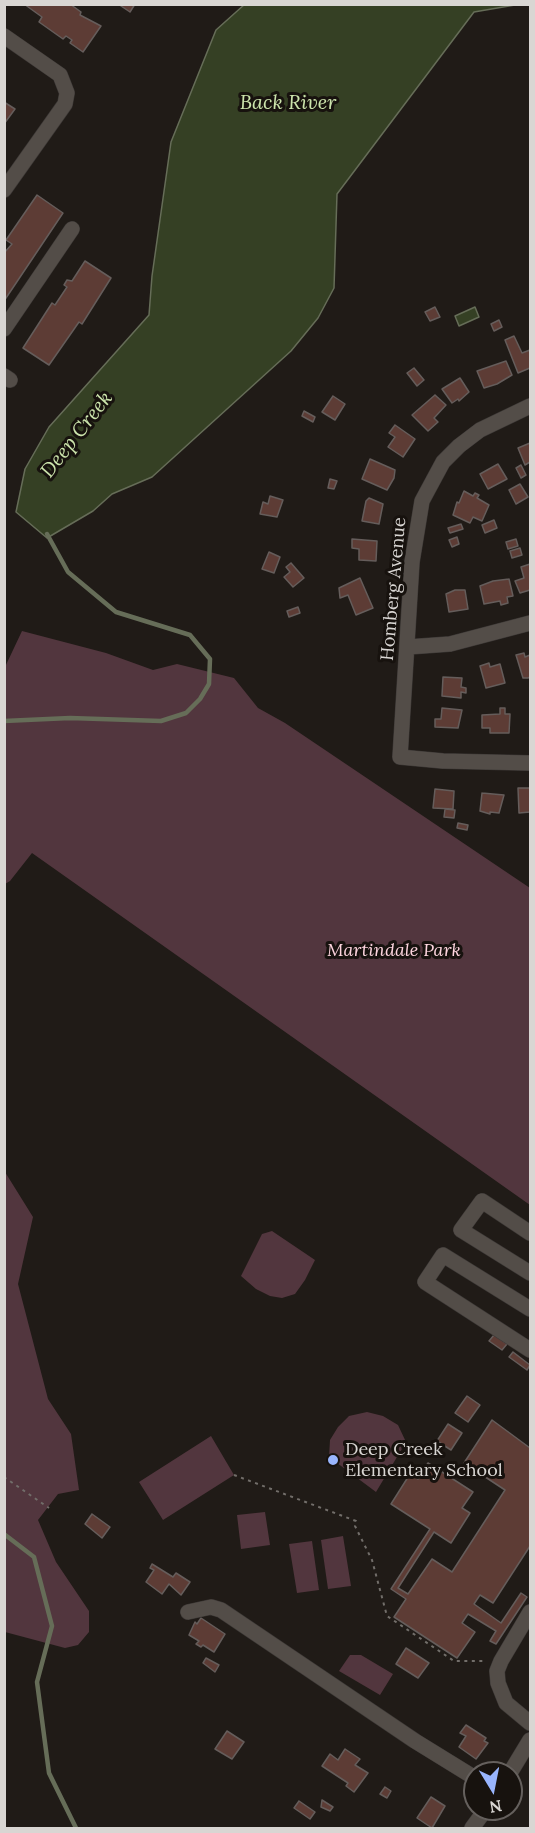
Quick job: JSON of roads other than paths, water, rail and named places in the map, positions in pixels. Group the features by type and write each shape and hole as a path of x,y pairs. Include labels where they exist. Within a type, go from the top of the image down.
{"street":[{"path":"4,36 60,75 67,93 65,104 4,189"},
{"path":"4,329 72,229"},
{"name":"Homberg Avenue","path":"531,406 480,430 459,446 443,462 422,501 416,530 400,757 443,761 531,763"},
{"path":"408,647 450,644 531,623"},
{"path":"531,1233 482,1201 461,1230 531,1273"},
{"path":"531,1309 443,1255 425,1282 531,1350"},
{"path":"188,1612 211,1607 220,1610 463,1771"},
{"path":"531,1612 497,1671 500,1692 506,1703 531,1723"},
{"path":"518,1761 531,1740"}],"water":[{"name":"Back River","path":"245,4 515,5 474,12 337,194 334,288 318,318 291,351 152,477 112,494 93,511 47,538 16,512 25,469 49,427 149,315 152,276 171,142 216,30"},
{"path":"475,307 479,317 459,326 455,316"}],"waterway":[{"name":"Deep Creek","path":"4,721 70,718 161,721 186,713 200,699 209,684 210,659 190,635 116,612 68,572 47,534"},
{"name":"Deep Creek","path":"4,1534 34,1557 52,1626 37,1682 49,1773 76,1828"}],"place":[{"name":"Deep Creek Elementary School","path":"333,1460"}],"park label":[{"name":"Martindale Park","path":"394,951"}]}
